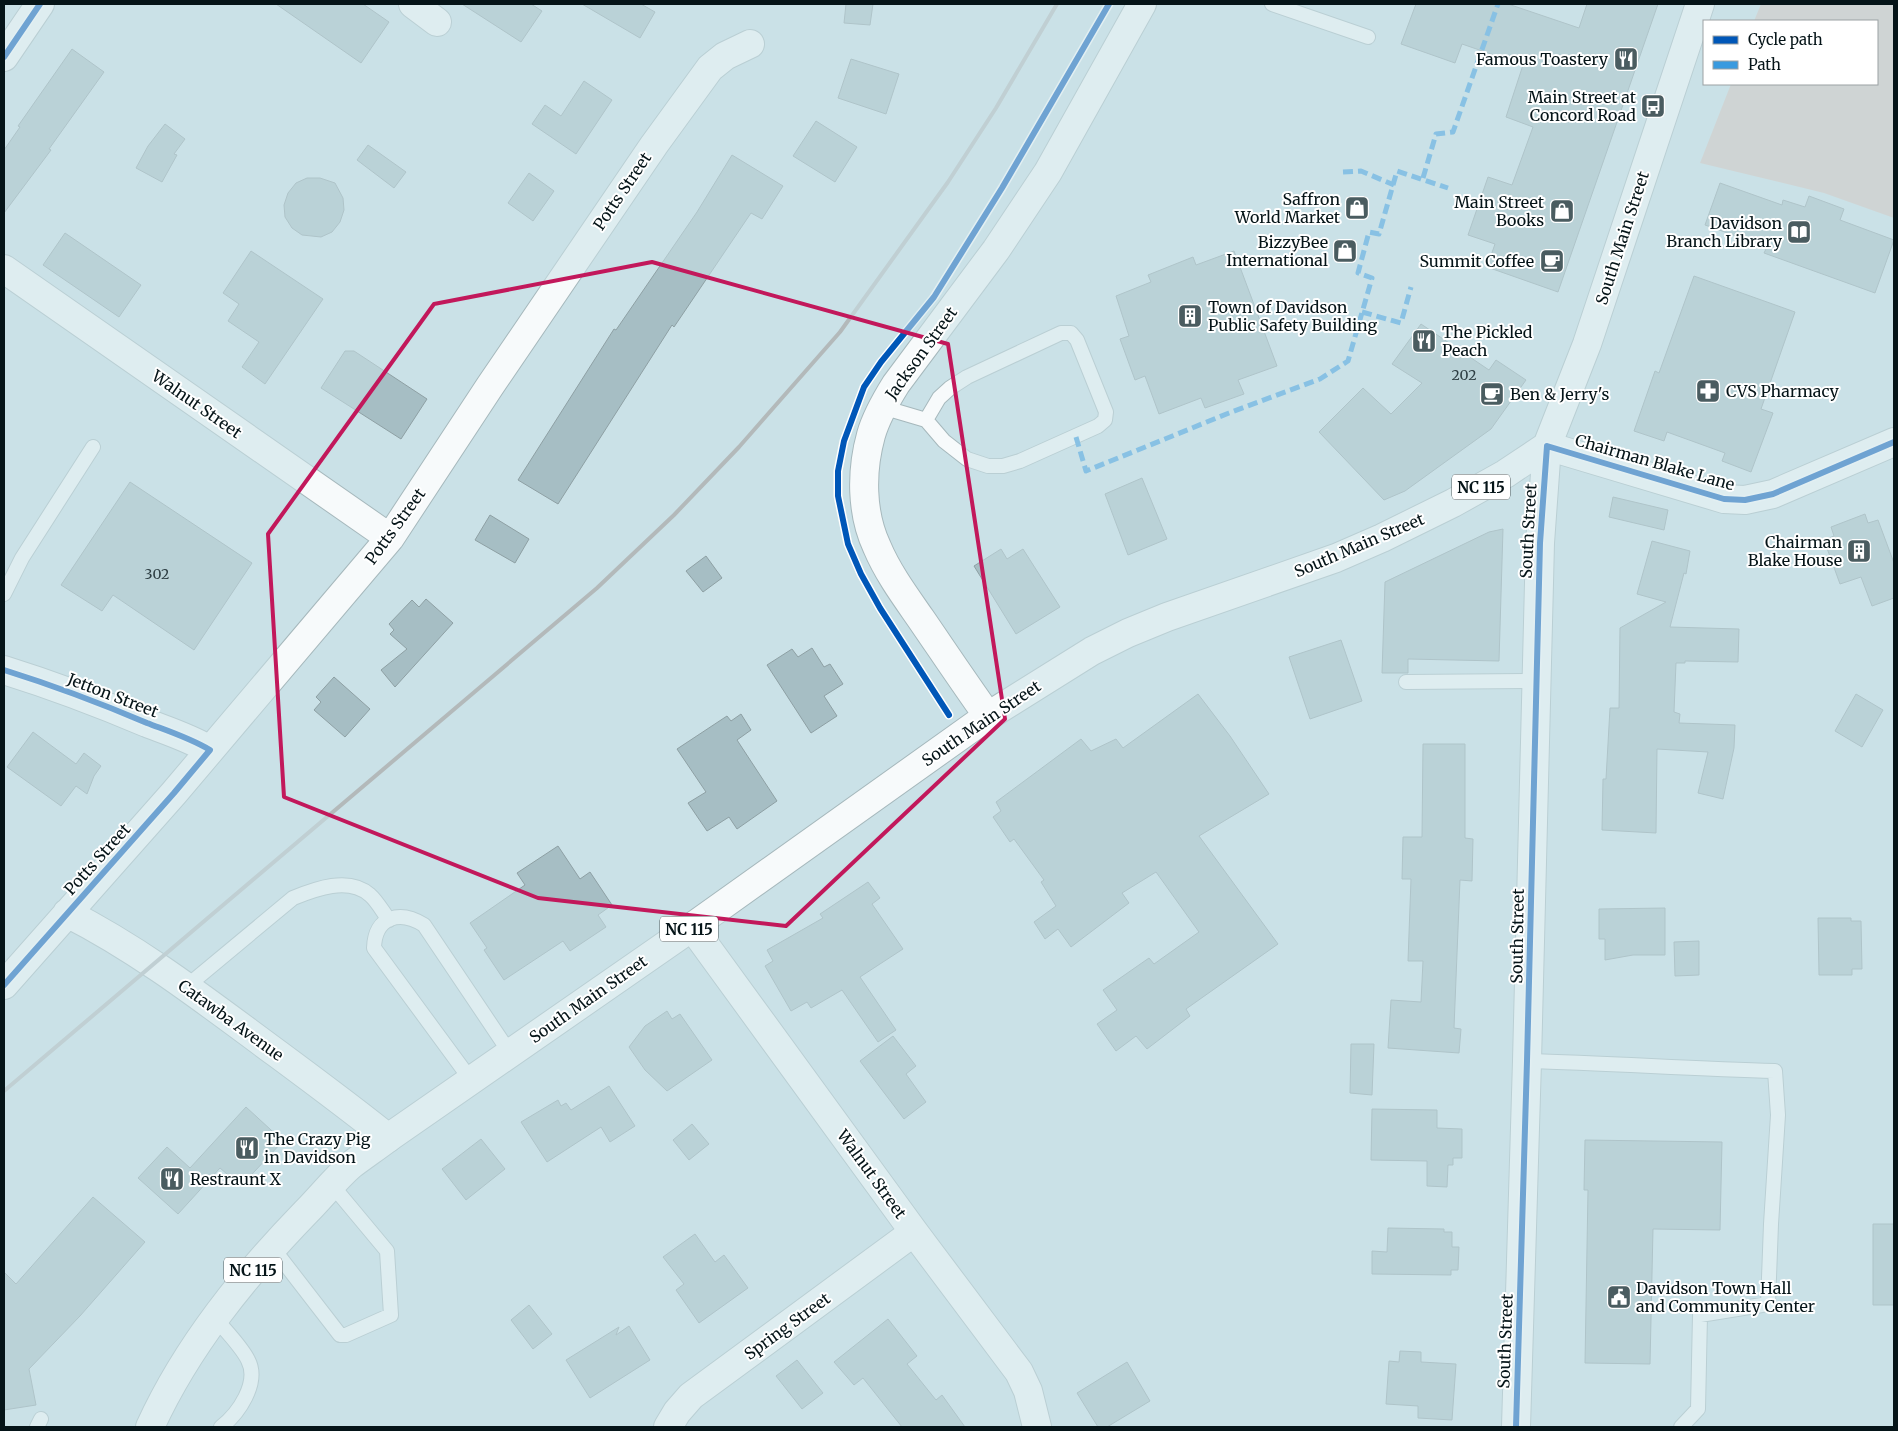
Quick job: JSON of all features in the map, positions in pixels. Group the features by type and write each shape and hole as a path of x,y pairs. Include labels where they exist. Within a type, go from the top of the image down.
{"street":[{"path":"4,57 40,4"},
{"path":"413,4 437,22"},
{"name":"Jackson Street","path":"988,716 892,576 874,539 869,524 864,490 864,467 871,434 882,407 896,384 996,250 1048,172 1142,4"},
{"name":"South Main Street","path":"150,1427 174,1380 196,1344 215,1318 272,1247 350,1166 692,927 988,716 1084,656 1128,633 1167,617 1336,558 1382,538 1453,503 1505,474 1547,446 1587,344 1700,4"},
{"name":"Potts Street","path":"4,985 210,750 390,538 501,370 687,99 710,68 725,56 750,44"},
{"name":"Walnut Street","path":"4,269 390,538"},
{"name":"Chairman Blake Lane","path":"1547,446 1724,499 1745,500 1773,494 1894,442"},
{"name":"South Street","path":"1516,1427 1540,544 1547,446"},
{"name":"Jetton Street","path":"4,670 114,709 193,740 210,750"},
{"name":"Catawba Avenue","path":"67,914 121,943 186,988 341,1101 388,1138"},
{"name":"Walnut Street","path":"692,927 914,1232 1019,1372 1028,1391 1037,1427"},
{"name":"Spring Street","path":"668,1427 677,1412 691,1396 914,1232"}],"lane":[{"path":"1272,4 1368,38"},
{"path":"882,407 926,420 944,441 967,459 988,466 1003,466 1020,461 1098,426 1105,420 1106,412 1077,340 1071,334 1061,333 967,377 939,398 926,420"},
{"path":"4,594 22,558 93,447"},
{"path":"1406,682 1536,681"},
{"path":"186,988 293,898 312,890 345,885 360,888 370,894 389,920"},
{"path":"471,1080 374,948 375,938 389,920 398,916 412,917 424,925 510,1053"},
{"path":"1527,1062 1615,1063 1775,1071 1778,1115 1768,1304 1700,1315 1698,1409 1681,1427"},
{"path":"272,1247 340,1335 346,1335 391,1315 387,1251 332,1184"},
{"path":"215,1318 248,1360 252,1373 245,1398 230,1420 221,1427"}],"highlighted area":[{"path":"652,262 948,344 1005,719 786,926 538,898 284,797 268,534 434,304"}],"shaded area":[{"path":"1761,4 1894,4 1894,218 1824,193 1700,163 1731,85 1878,85 1878,20 1754,20"}],"building":[{"path":"276,4 363,4 389,22 361,63"},
{"path":"462,4 531,4 542,11 521,42"},
{"path":"582,4 641,4 655,12 640,38"},
{"path":"846,4 873,4 870,25 844,23"},
{"path":"1416,4 1508,4 1579,28 1587,4 1658,4 1558,292 1487,267 1495,244 1468,235 1488,177 1512,185 1533,127 1506,117 1523,65 1462,44 1455,63 1401,44"},
{"path":"72,49 104,72 49,149 51,150 4,213 4,150 20,127 18,126"},
{"path":"851,59 899,74 886,114 838,98"},
{"path":"584,81 612,100 576,154 532,124 545,105 561,116"},
{"path":"816,121 857,147 835,182 793,156"},
{"path":"165,124 185,139 174,154 177,155 162,182 136,168 148,146"},
{"path":"368,145 406,172 394,188 357,160"},
{"path":"732,155 783,186 762,219 751,213 674,327 672,325 558,504 518,480 614,329 616,330 697,212"},
{"path":"529,173 554,191 533,221 508,203"},
{"path":"307,178 320,178 335,183 343,198 344,210 340,222 332,232 321,237 302,235 292,228 285,217 284,205 288,193 296,183"},
{"name":"Davidson Branch Library","path":"1720,183 1782,205 1783,200 1805,207 1809,196 1844,209 1840,220 1894,240 1875,293 1764,253 1767,247 1705,225"},
{"path":"65,233 141,285 119,317 43,265"},
{"path":"251,251 323,299 265,384 242,367 259,342 228,321 239,304 223,293"},
{"name":"Town of Davidson Public Safety Building","path":"1234,251 1277,366 1238,380 1244,394 1205,408 1201,398 1159,414 1145,376 1135,380 1120,339 1129,336 1116,296 1151,282 1148,275 1193,257 1196,265"},
{"name":"CVS Pharmacy","path":"1694,276 1795,312 1761,409 1773,413 1751,472 1722,461 1725,453 1667,432 1664,441 1634,431 1655,371 1659,373"},
{"path":"1421,324 1489,370 1496,360 1526,380 1491,429 1405,491 1384,500 1319,432 1363,388 1391,414 1422,383 1392,364"},
{"path":"345,351 354,351 427,399 401,439 321,388"},
{"path":"1142,478 1167,539 1128,555 1105,494"},
{"path":"130,482 252,563 194,650 113,595 102,611 61,585"},
{"path":"1613,497 1668,510 1664,530 1609,517"},
{"name":"Chairman Blake House","path":"1865,514 1868,523 1878,520 1894,563 1894,598 1872,606 1861,577 1840,584 1824,540 1834,536 1831,527"},
{"path":"490,515 529,539 515,563 475,540"},
{"path":"1503,529 1499,661 1408,659 1408,673 1382,673 1385,582 1489,532"},
{"path":"1652,541 1690,551 1686,574 1684,573 1670,627 1739,629 1738,662 1685,661 1685,663 1676,663 1674,712 1680,714 1679,723 1735,725 1734,748 1723,799 1698,793 1708,752 1657,749 1656,833 1602,830 1603,779 1606,779 1610,708 1619,708 1620,628 1666,602 1637,594"},
{"path":"1001,549 1007,559 1023,549 1060,607 1016,634 974,566"},
{"path":"706,556 722,578 703,592 686,571"},
{"path":"426,599 453,623 395,687 381,670 407,649 390,634 394,630 389,624 412,600 419,607"},
{"path":"1341,640 1362,701 1310,719 1289,657"},
{"path":"812,648 824,667 830,664 843,684 824,696 837,716 811,733 767,665 792,649 798,657"},
{"path":"334,677 370,709 345,737 314,710 321,702 316,697"},
{"path":"1198,694 1230,736 1269,794 1199,836 1278,944 1186,1009 1190,1016 1147,1049 1136,1036 1116,1051 1097,1024 1117,1010 1103,990 1149,958 1154,964 1199,932 1156,872 1122,893 1129,903 1071,947 1058,929 1045,939 1034,922 1056,906 1041,882 1044,880 1014,839 1010,842 993,817 1001,811 996,802 1081,739 1091,751 1116,739 1123,748"},
{"path":"1856,694 1883,710 1862,747 1835,731"},
{"path":"741,714 751,730 737,740 777,801 737,829 729,817 707,831 688,803 706,792 677,749 727,716 731,721"},
{"path":"33,732 76,764 84,753 101,766 94,776 87,794 76,786 61,806 7,767"},
{"path":"1423,744 1465,744 1465,838 1473,839 1472,881 1460,880 1454,1028 1461,1029 1459,1053 1388,1048 1391,1000 1421,1002 1423,961 1408,961 1411,879 1402,879 1403,837 1422,837"},
{"path":"558,846 580,879 590,872 612,905 598,915 606,927 570,951 563,941 504,980 484,950 487,948 470,923 525,885 517,873"},
{"path":"868,882 880,898 872,904 903,949 860,977 896,1030 878,1042 842,990 811,1008 807,1002 791,1011 765,966 773,961 767,950 823,918 820,914"},
{"path":"1665,908 1665,955 1633,955 1605,960 1605,939 1599,939 1599,909"},
{"path":"1818,918 1851,918 1851,921 1861,921 1862,969 1852,969 1852,975 1819,975"},
{"path":"1699,941 1699,975 1675,976 1674,942"},
{"path":"667,1011 672,1019 680,1014 712,1060 667,1091 645,1070 629,1047 645,1026"},
{"path":"893,1036 916,1066 906,1074 926,1102 904,1119 860,1061"},
{"path":"1351,1044 1374,1044 1372,1095 1350,1093"},
{"path":"609,1086 635,1126 610,1142 601,1127 547,1162 521,1122 558,1100 561,1106 566,1103 571,1110"},
{"path":"246,1107 283,1141 241,1186 220,1168 178,1214 138,1178 167,1147 190,1168"},
{"path":"1372,1109 1437,1110 1437,1128 1462,1129 1462,1158 1453,1158 1453,1165 1448,1165 1447,1187 1427,1186 1427,1161 1371,1160"},
{"path":"692,1124 709,1144 689,1160 673,1140"},
{"path":"481,1139 505,1169 466,1200 442,1169"},
{"name":"Davidson Town Hall and Community Center","path":"1585,1140 1722,1142 1720,1230 1653,1229 1650,1364 1585,1363 1588,1190 1584,1190"},
{"path":"93,1197 145,1242 80,1316 29,1369 36,1405 4,1410 4,1272 16,1284"},
{"path":"1873,1224 1894,1224 1894,1305 1873,1305"},
{"path":"1388,1228 1444,1229 1444,1232 1452,1232 1452,1247 1459,1247 1458,1270 1451,1270 1451,1275 1372,1274 1372,1251 1387,1252"},
{"path":"695,1234 715,1262 724,1255 748,1288 699,1323 676,1290 684,1284 663,1257"},
{"path":"529,1305 552,1334 533,1349 511,1320"},
{"path":"888,1319 917,1356 907,1364 936,1400 942,1395 965,1427 902,1427 863,1378 854,1385 834,1362"},
{"path":"629,1326 650,1360 590,1398 566,1360 619,1327 616,1335"},
{"path":"1400,1351 1421,1352 1421,1362 1456,1364 1452,1420 1418,1418 1418,1406 1386,1404 1389,1361 1399,1362"},
{"path":"797,1360 823,1393 802,1409 776,1376"},
{"path":"1127,1362 1150,1401 1107,1427 1098,1427 1077,1393"}],"railway":[{"path":"4,1091 597,588 674,515 739,447 840,332 948,182 996,108 1057,4"}],"marked path":[{"path":"1423,178 1436,134 1453,132 1498,4"},
{"path":"1343,172 1361,171 1394,185"},
{"path":"1076,437 1086,471 1229,413 1320,379 1348,361 1372,278 1358,273 1369,232 1379,234 1397,171 1448,188"},
{"path":"1362,312 1401,323 1411,287"}],"cycle path":[{"path":"4,57 40,4"},
{"path":"949,715 880,608 861,574 848,544 838,496 838,471 844,441 864,387 881,362 934,297 1002,188 1109,4"},
{"path":"1516,1427 1540,543 1547,446 1724,499 1745,500 1773,494 1894,442"},
{"path":"4,670 94,701 187,738 210,750 4,985"}],"place":[{"name":"Famous Toastery","path":"1626,59"},
{"name":"Main Street at Concord Road","path":"1653,106"},
{"name":"Saffron World Market","path":"1357,208"},
{"name":"Main Street Books","path":"1562,211"},
{"name":"Davidson Branch Library","path":"1799,232"},
{"name":"BizzyBee International","path":"1345,251"},
{"name":"Summit Coffee","path":"1552,261"},
{"name":"Town of Davidson Public Safety Building","path":"1190,316"},
{"name":"The Pickled Peach","path":"1424,341"},
{"name":"CVS Pharmacy","path":"1708,391"},
{"name":"Ben & Jerry's","path":"1492,394"},
{"name":"Chairman Blake House","path":"1859,551"},
{"name":"The Crazy Pig in Davidson","path":"247,1148"},
{"name":"Restraunt X","path":"172,1179"},
{"name":"Davidson Town Hall and Community Center","path":"1619,1297"}]}
